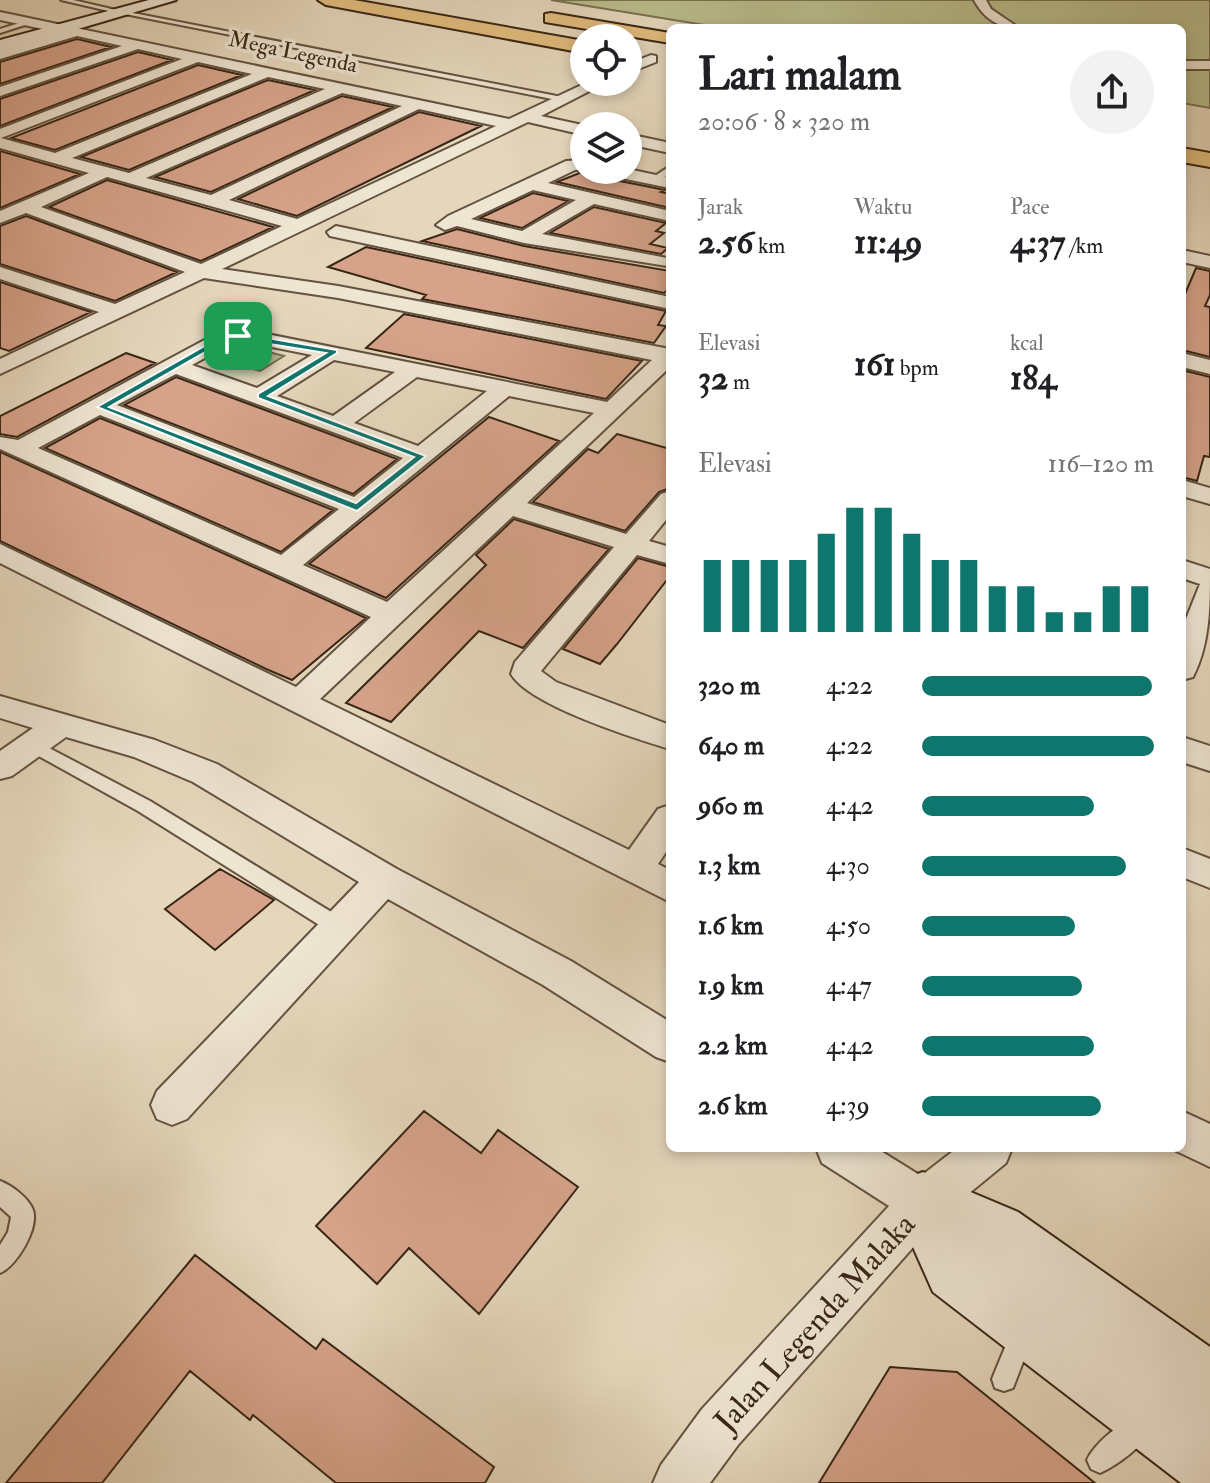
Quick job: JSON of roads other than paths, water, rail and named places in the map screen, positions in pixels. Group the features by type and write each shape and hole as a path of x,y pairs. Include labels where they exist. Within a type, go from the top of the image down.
{"highway":[{"path":"326,0 570,44"},
{"path":"536,15 666,37"},
{"path":"1186,156 1210,160"}],"street":[{"path":"0,55 148,0"},
{"path":"119,11 168,0"},
{"path":"980,0 986,11 1007,24"},
{"name":"Mega Legenda","path":"0,16 418,104 570,128"},
{"path":"4,38 65,29"},
{"path":"0,92 138,45"},
{"path":"0,134 198,57"},
{"path":"1186,65 1210,65"},
{"path":"57,158 268,72"},
{"path":"129,179 343,87"},
{"path":"0,367 570,95"},
{"path":"211,202 418,104"},
{"path":"642,142 666,147"},
{"path":"0,143 296,224"},
{"path":"399,247 570,166"},
{"path":"0,218 105,172"},
{"path":"642,178 662,182"},
{"path":"530,184 666,215"},
{"path":"524,237 590,199"},
{"path":"25,207 204,272 338,292 666,355"},
{"path":"584,247 636,209"},
{"path":"454,220 524,237 665,258"},
{"path":"336,232 666,302"},
{"path":"236,255 338,292"},
{"path":"1186,257 1210,262"},
{"path":"624,294 665,258"},
{"path":"0,273 115,311"},
{"path":"9,445 101,407 220,341 238,336 334,351 614,410"},
{"path":"261,396 334,351"},
{"path":"298,702 666,359"},
{"path":"1186,361 1210,367"},
{"path":"175,366 421,456"},
{"path":"336,425 415,368"},
{"path":"284,567 507,386"},
{"path":"101,407 357,507"},
{"path":"9,445 391,615"},
{"path":"1186,489 1210,496"},
{"path":"666,504 537,655 526,674 545,690 666,735"},
{"path":"509,506 666,555"},
{"path":"0,552 666,885"},
{"path":"1186,570 1210,578"},
{"path":"1193,663 1210,590"},
{"path":"0,707 46,736 144,748 190,766 384,879 557,973 666,1041"},
{"path":"0,767 46,736"},
{"path":"1186,750 1210,759"},
{"path":"635,870 666,824"},
{"path":"1186,864 1210,874"},
{"path":"172,1105 384,879"},
{"path":"1186,1134 1210,1146"},
{"path":"843,1152 923,1202 996,1234 1210,1388"},
{"name":"Jalan Legenda Malaka","path":"679,1483 720,1427 923,1202 986,1152"},
{"path":"923,1202 955,1270 1015,1352 1153,1419 1210,1461"}],"lane":[{"path":"64,0 562,99"},
{"path":"0,28 4,38 29,22"},
{"path":"46,736 144,806 339,927"},
{"path":"0,1192 23,1213 22,1229 0,1262"},
{"path":"1100,1460 1132,1431 1153,1419"}]}
